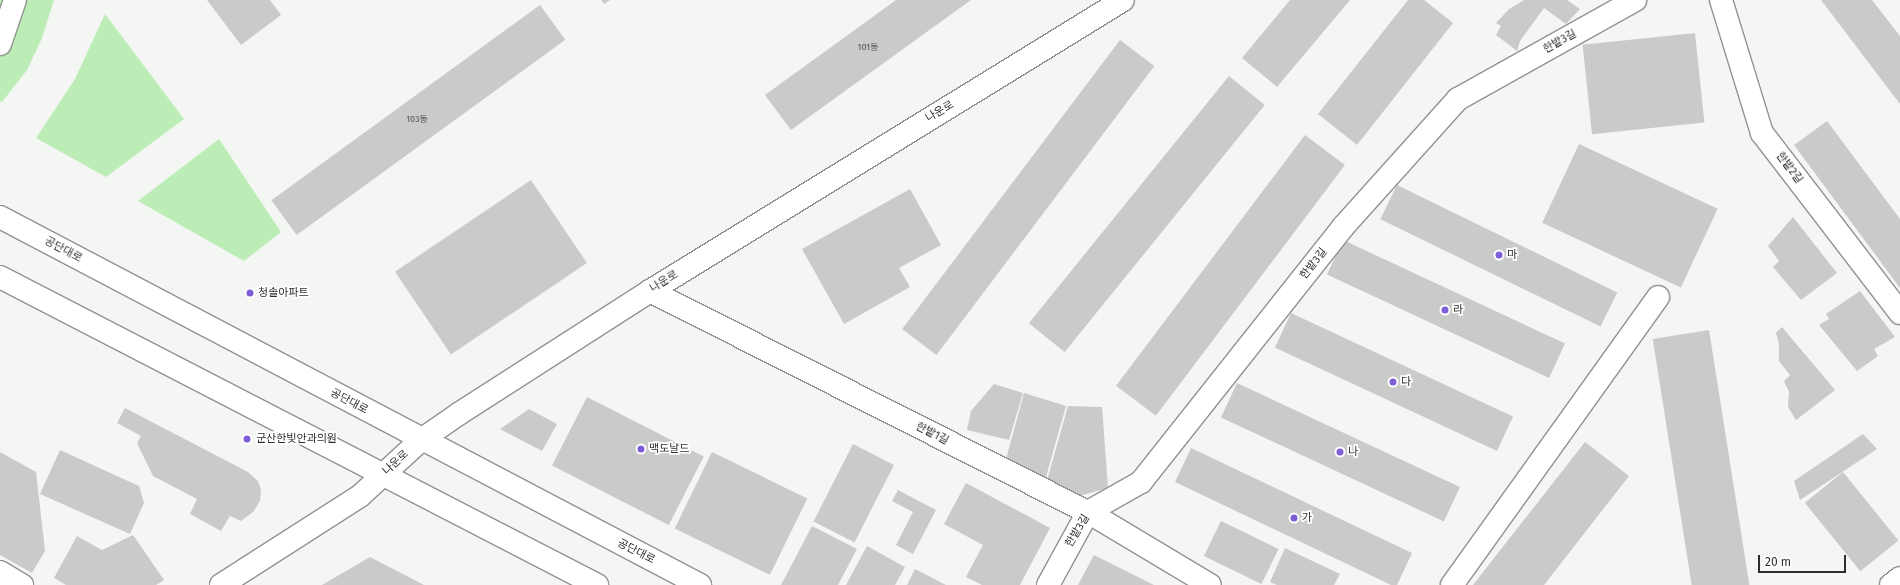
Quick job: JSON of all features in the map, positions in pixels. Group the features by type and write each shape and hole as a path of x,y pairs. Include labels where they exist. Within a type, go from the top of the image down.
{"street":[{"path":"0,44 15,0"},
{"name":"나운로","path":"221,585 360,496 421,440 650,291 1124,0"},
{"name":"한밭3길","path":"1048,585 1088,512 1141,482 1343,227 1458,99 1635,0"},
{"name":"한밭2길","path":"1721,0 1762,133 1900,313"},
{"name":"공단대로","path":"0,217 421,440 700,585"},
{"path":"0,277 597,585"},
{"name":"한밭1길","path":"650,291 1088,512 1210,585"},
{"path":"1452,585 1658,297"},
{"path":"0,572 22,585"},
{"path":"1891,585 1900,578"}],"green space":[{"path":"0,0 54,0 42,38 27,70 2,102 0,101"},
{"path":"105,14 184,119 106,177 36,138 75,79"},
{"path":"219,139 281,232 244,261 138,201"}],"building":[{"path":"207,0 270,0 281,15 241,45"},
{"path":"601,0 610,0 604,4"},
{"path":"896,0 971,0 791,130 765,95"},
{"path":"1290,0 1350,0 1277,87 1242,58"},
{"path":"1408,0 1424,0 1453,23 1357,145 1318,114"},
{"path":"1524,0 1567,0 1580,9 1566,24 1544,8 1520,41 1517,51 1496,35 1501,26 1496,23 1509,9"},
{"path":"1821,0 1872,0 1900,36 1900,104"},
{"path":"540,5 565,40 297,235 271,200"},
{"path":"1695,33 1704,123 1592,134 1583,45"},
{"path":"1120,40 1154,66 936,355 902,329"},
{"path":"1229,76 1265,105 1065,352 1029,323"},
{"path":"1827,121 1900,219 1900,288 1794,145"},
{"path":"1305,135 1345,165 1156,416 1116,386"},
{"path":"1579,144 1718,209 1681,288 1542,223"},
{"path":"531,180 587,263 451,355 395,272"},
{"name":"마","path":"1397,185 1617,292 1601,327 1380,219"},
{"path":"910,189 941,245 899,268 910,287 844,324 802,249"},
{"path":"1793,217 1837,273 1801,300 1773,267 1779,261 1768,246"},
{"name":"라","path":"1343,240 1565,344 1549,378 1327,274"},
{"path":"1860,291 1895,337 1874,349 1878,356 1857,371 1819,325 1829,319 1826,314"},
{"name":"다","path":"1291,313 1513,417 1497,451 1275,347"},
{"path":"1782,327 1835,390 1796,420 1788,407 1789,392 1784,381 1790,375 1779,361 1779,344 1776,333"},
{"path":"1709,330 1749,585 1692,585 1653,339"},
{"name":"나","path":"1237,383 1460,487 1444,521 1221,417"},
{"path":"994,384 1023,393 1009,440 967,430 971,411"},
{"path":"1024,393 1066,406 1044,484 1005,463"},
{"path":"587,397 704,456 669,525 552,466"},
{"path":"1068,406 1102,407 1108,488 1079,496 1046,484"},
{"path":"125,408 248,472 258,481 261,490 260,501 253,512 241,521 230,516 221,531 190,514 197,499 153,476 137,443 141,436 117,423"},
{"path":"529,409 557,424 542,451 500,429"},
{"path":"1863,434 1877,449 1800,500 1794,481"},
{"path":"1585,442 1629,476 1544,585 1473,585"},
{"path":"853,444 894,465 854,542 814,522"},
{"name":"가","path":"1191,448 1412,553 1397,585 1391,585 1175,482"},
{"path":"60,450 139,486 144,503 130,534 40,494"},
{"path":"0,452 36,472 45,551 32,573 0,555"},
{"path":"712,452 807,498 770,575 675,528"},
{"path":"1843,472 1898,540 1860,571 1805,503"},
{"path":"966,483 1050,528 1020,585 982,585 966,577 983,545 944,524"},
{"path":"898,490 936,510 913,554 896,545 913,512 892,501"},
{"path":"1221,521 1279,549 1261,584 1204,556"},
{"path":"812,526 857,549 838,585 781,585"},
{"path":"133,535 164,580 156,585 66,585 54,578 77,536 102,550"},
{"path":"867,546 905,567 895,585 846,585"},
{"path":"1285,548 1340,574 1334,585 1277,585 1270,582"},
{"path":"1094,555 1154,585 1078,585"},
{"path":"370,557 424,585 322,585"},
{"path":"915,569 946,585 907,585"}],"place":[{"name":"마","path":"1499,255"},
{"name":"청솔아파트","path":"250,293"},
{"name":"라","path":"1445,310"},
{"name":"다","path":"1393,382"},
{"name":"군산한빛안과의원","path":"247,439"},
{"name":"맥도날드","path":"641,449"},
{"name":"나","path":"1340,452"},
{"name":"가","path":"1294,518"}]}
